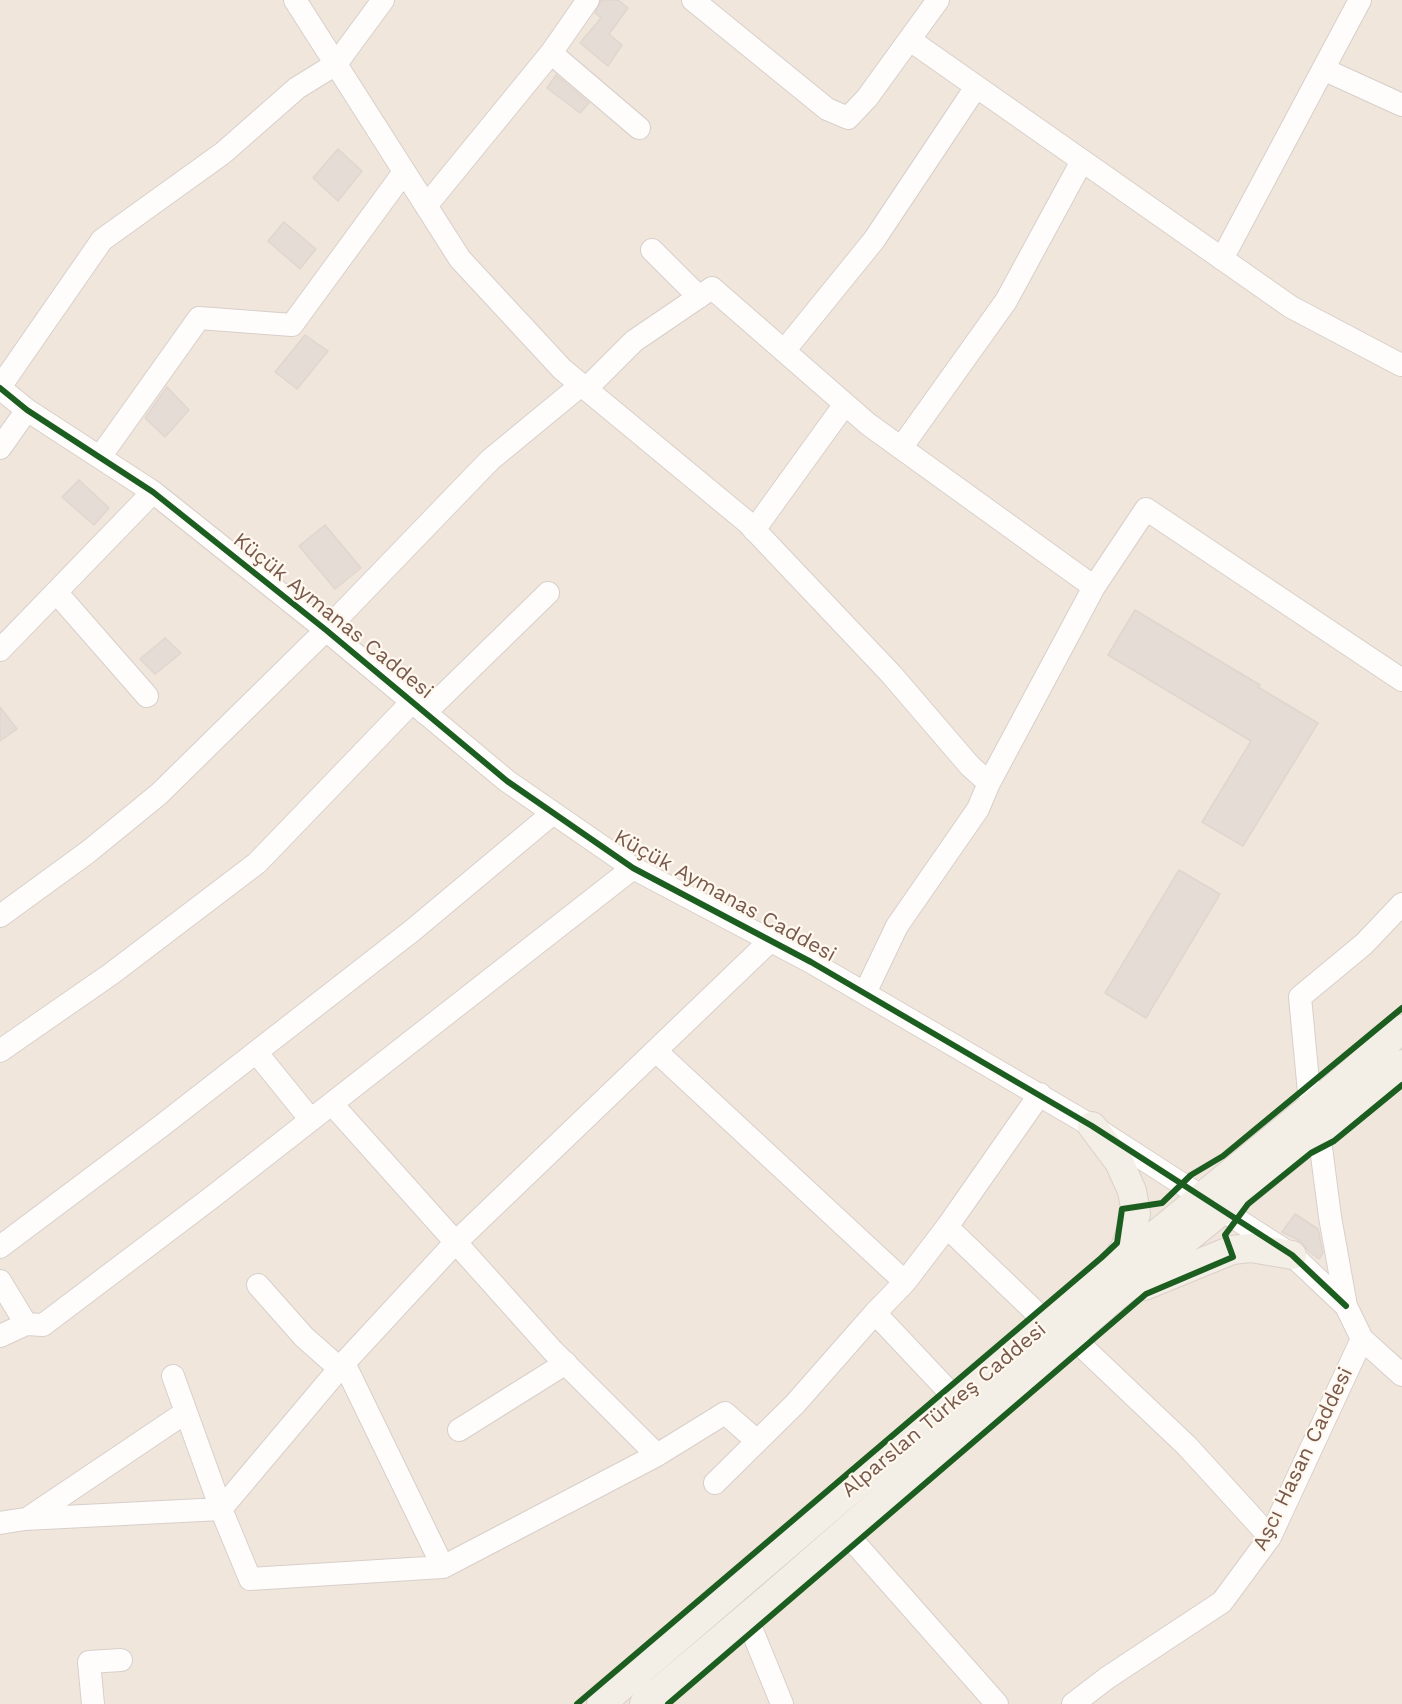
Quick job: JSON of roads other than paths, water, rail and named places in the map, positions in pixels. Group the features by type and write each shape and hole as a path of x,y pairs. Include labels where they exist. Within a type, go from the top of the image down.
{"main road":[{"name":"Alparslan Türkeş Caddesi","path":"1212,1204 1316,1103 1402,1029"},
{"name":"Alparslan Türkeş Caddesi","path":"644,1704 845,1532 1059,1330 1112,1284 1212,1204 1320,1132 1402,1064"},
{"path":"1092,1126 1119,1162 1132,1191 1136,1214 1112,1284"},
{"path":"1112,1284 1232,1250 1251,1248 1292,1256"},
{"name":"Alparslan Türkeş Caddesi","path":"601,1704 956,1399 1059,1330"}],"street":[{"path":"295,0 460,259 562,369 754,530 891,674 969,766 989,783"},
{"path":"0,388 102,240 223,153 297,88 336,64 383,0"},
{"path":"426,206 550,53 588,0"},
{"path":"693,0 827,109 848,118 867,98 938,0"},
{"path":"1222,259 1360,0"},
{"path":"910,40 1291,307 1401,365"},
{"path":"550,53 639,128"},
{"path":"1323,69 1402,105"},
{"path":"784,351 874,240 976,87"},
{"path":"901,448 1006,302 1082,161"},
{"path":"100,457 200,318 292,325 404,172"},
{"path":"652,250 699,297"},
{"path":"0,916 88,852 159,794 326,630 490,460 584,387 634,341 712,288 868,424 1094,587"},
{"name":"Küçük Aymanas Caddesi","path":"0,388 27,410 153,492 326,630 507,781 633,868 771,940 1040,1094 1292,1256 1346,1306"},
{"path":"754,530 845,404"},
{"path":"0,448 27,410"},
{"path":"0,650 153,492"},
{"path":"865,993 897,926 978,809 989,783 1094,587 1146,508 1402,680"},
{"path":"56,592 147,696"},
{"path":"0,1051 111,975 257,863 419,707 549,593"},
{"path":"0,1247 413,930 553,813"},
{"path":"0,1336 26,1324 43,1324 211,1198 633,868"},
{"path":"1316,1103 1309,1092 1300,997 1364,944 1402,904"},
{"path":"0,1523 25,1519 220,1509 341,1366 455,1243 771,940"},
{"path":"656,1051 904,1282"},
{"path":"256,1052 311,1120"},
{"path":"715,1483 795,1404 904,1282 947,1227 1040,1094"},
{"path":"332,1104 455,1243 566,1363 657,1455"},
{"path":"1320,1132 1330,1217 1346,1306 1362,1339 1402,1375"},
{"path":"947,1227 1187,1446 1270,1537"},
{"path":"0,1281 26,1324"},
{"path":"258,1285 304,1337 341,1366 443,1567"},
{"path":"875,1312 956,1399"},
{"name":"Aşcı Hasan Caddesi","path":"1073,1704 1107,1678 1222,1602 1270,1537 1362,1339"},
{"path":"459,1430 566,1363"},
{"path":"173,1376 220,1509 250,1579 443,1567 657,1455 725,1413 757,1442"},
{"path":"25,1519 186,1412"},
{"path":"845,1532 997,1704"},
{"path":"747,1618 782,1704"},
{"path":"93,1704 89,1662 121,1660"}]}
